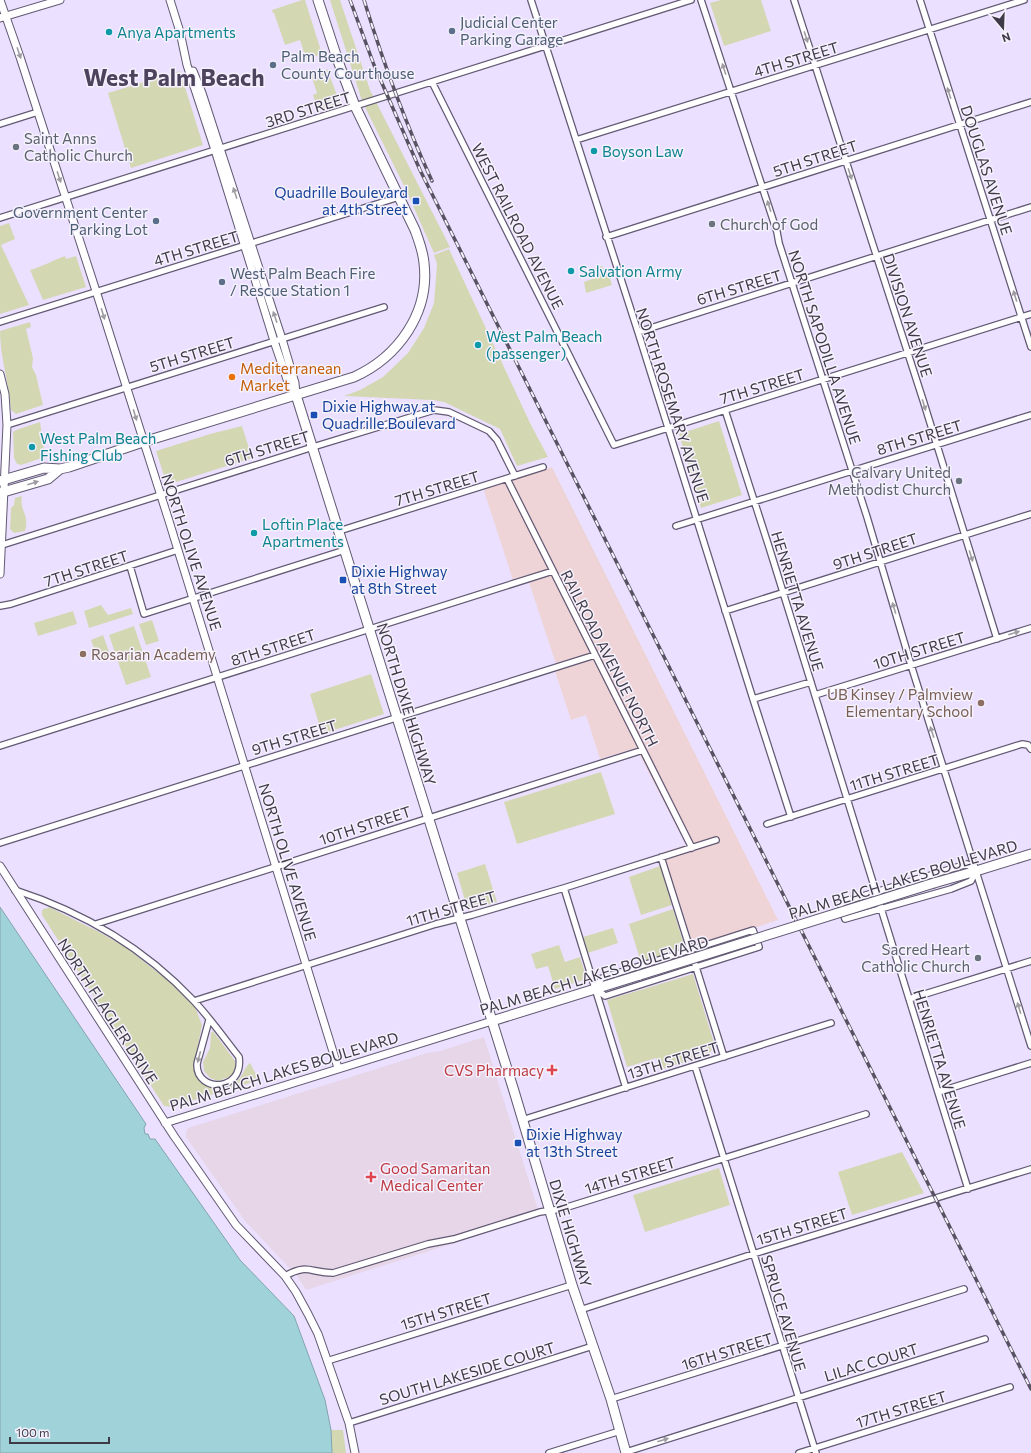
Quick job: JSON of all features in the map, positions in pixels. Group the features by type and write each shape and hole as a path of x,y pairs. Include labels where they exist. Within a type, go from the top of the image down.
{"main road":[{"path":"3,480 44,468 60,469 354,377 384,359 401,342 414,321 422,301 425,281 424,262 420,245 415,230 355,106 338,61 318,0"},
{"name":"NORTH DIXIE HIGHWAY","path":"296,395 492,1021"},
{"path":"2,493 48,479 60,469"},
{"name":"PALM BEACH LAKES BOULEVARD","path":"492,1021 1031,854"},
{"name":"DIXIE HIGHWAY","path":"492,1021 572,1285 611,1399 626,1452"}],"street":[{"name":"NORTH OLIVE AVENUE","path":"0,0 3,17 38,112 66,197 178,550 338,1068"},
{"path":"3,17 60,0"},
{"name":"NORTH DIXIE HIGHWAY","path":"170,0 180,32 186,65 218,149 248,245 274,341 289,385 296,395"},
{"name":"NORTH ROSEMARY AVENUE","path":"531,0 606,237 638,332 791,817"},
{"name":"3RD STREET","path":"0,218 691,0"},
{"name":"NORTH SAPODILLA AVENUE","path":"701,0 763,188 1031,1046"},
{"name":"DIVISION AVENUE","path":"794,0 997,638"},
{"name":"DOUGLAS AVENUE","path":"920,0 1031,347"},
{"name":"4TH STREET","path":"576,140 1024,0"},
{"name":"WEST RAILROAD AVENUE","path":"432,82 614,445"},
{"name":"5TH STREET","path":"606,237 1031,102"},
{"path":"0,124 38,112"},
{"name":"4TH STREET","path":"0,322 399,197"},
{"name":"6TH STREET","path":"638,332 876,255 1031,207"},
{"name":"NORTH DIXIE HIGHWAY","path":"248,245 282,339 295,383 296,395"},
{"name":"5TH STREET","path":"7,425 384,306"},
{"name":"7TH STREET","path":"614,445 1031,314"},
{"path":"0,374 5,394 7,425 2,493 2,545 0,574"},
{"name":"6TH STREET","path":"2,545 434,410 449,412 489,431 497,440 515,476"},
{"name":"HENRIETTA AVENUE","path":"725,410 968,1189"},
{"name":"8TH STREET","path":"676,526 1031,415"},
{"name":"7TH STREET","path":"339,531 543,467"},
{"name":"RAILROAD AVENUE NORTH","path":"507,478 692,848"},
{"name":"9TH STREET","path":"726,611 1031,514"},
{"name":"7TH STREET","path":"0,606 11,604 178,550"},
{"path":"130,566 144,614 344,550"},
{"name":"8TH STREET","path":"0,746 553,571"},
{"name":"10TH STREET","path":"815,695 1031,628"},
{"name":"9TH STREET","path":"0,843 595,655"},
{"path":"753,700 811,682"},
{"name":"11TH STREET","path":"767,824 1022,744 1030,747"},
{"name":"10TH STREET","path":"96,924 428,817 643,750"},
{"name":"11TH STREET","path":"194,1001 306,965 459,918 564,888 716,840"},
{"path":"661,857 724,1057"},
{"path":"966,864 976,871 971,881 951,889 845,919 840,903 966,864"},
{"name":"NORTH FLAGLER DRIVE","path":"0,866 165,1123 236,1225 285,1276 296,1292 308,1314 327,1361 349,1422 355,1453"},
{"path":"564,888 626,1088"},
{"name":"NORTH FLAGLER DRIVE","path":"15,890 57,905 96,924 127,943 156,966 194,1001 239,1057 239,1066 236,1074 231,1081 221,1085 207,1082 200,1074 197,1066 209,1020"},
{"path":"753,930 759,947 605,996 595,988 602,978 753,930"},
{"path":"909,999 1031,961"},
{"name":"PALM BEACH LAKES BOULEVARD","path":"165,1123 492,1021"},
{"name":"13TH STREET","path":"522,1120 831,1023"},
{"path":"938,1092 1031,1062"},
{"name":"SPRUCE AVENUE","path":"695,1066 815,1451"},
{"name":"14TH STREET","path":"285,1276 300,1269 333,1273 428,1244 454,1239 549,1210 560,1209 866,1114"},
{"name":"15TH STREET","path":"580,1310 938,1196 968,1189 1031,1169"},
{"name":"15TH STREET","path":"327,1361 572,1285"},
{"name":"16TH STREET","path":"611,1399 964,1289"},
{"name":"LILAC COURT","path":"626,1452 985,1339"},
{"name":"SOUTH LAKESIDE COURT","path":"349,1422 593,1346"},
{"name":"17TH STREET","path":"799,1453 815,1451 1010,1387"},
{"path":"549,1453 620,1431"}],"shaded area":[{"path":"305,0 322,54 306,59 300,40 285,45 272,10"},
{"path":"330,0 340,0 370,90 450,247 434,253 406,190 362,101"},
{"path":"721,0 761,0 771,31 724,46 710,3"},
{"path":"327,69 340,103 318,111 313,95 317,93 311,75"},
{"path":"180,71 203,145 131,168 108,93"},
{"path":"9,223 15,239 1,245 29,305 0,314 0,226"},
{"path":"449,249 531,425 548,457 517,466 500,429 444,402 432,400 344,396 360,390 383,377 408,353 424,328 434,303 437,264 434,255"},
{"path":"65,256 66,259 76,256 86,287 43,300 30,270"},
{"path":"602,266 605,272 608,271 612,285 586,293 584,282 595,278 592,269"},
{"path":"30,322 31,327 26,329 33,358 32,367 36,375 43,405 16,414 11,410 1,351 0,331"},
{"path":"719,421 742,495 701,508 679,434"},
{"path":"40,422 45,457 21,465 17,464 14,458 13,432"},
{"path":"242,426 252,458 167,485 156,451 210,434"},
{"path":"552,467 778,920 694,948 663,852 686,845 636,748 600,759 586,715 571,720 555,671 558,670 527,576 513,580 484,491 485,489"},
{"path":"22,496 21,501 26,520 25,531 14,533 10,529 11,508 14,505 15,498"},
{"path":"101,605 108,615 131,608 133,614 89,628 84,611"},
{"path":"73,611 77,624 38,636 34,623"},
{"path":"152,620 159,641 146,645 139,624"},
{"path":"134,626 151,677 126,685 109,635"},
{"path":"103,635 111,657 99,661 91,640"},
{"path":"371,674 384,714 322,734 310,694"},
{"path":"601,772 615,814 517,844 504,802"},
{"path":"485,864 497,902 468,911 457,873"},
{"path":"660,866 672,905 641,915 629,877"},
{"path":"0,907 146,1124 144,1128 145,1134 148,1134 150,1139 155,1139 240,1260 294,1316 325,1400 331,1430 332,1453 0,1453"},
{"path":"49,907 125,947 165,978 195,1007 202,1025 194,1065 199,1080 217,1090 225,1088 241,1077 250,1063 259,1080 172,1107 164,1106 42,915 43,909"},
{"path":"673,909 685,948 641,962 629,924"},
{"path":"613,928 618,943 588,953 583,937"},
{"path":"559,945 565,962 580,957 587,979 555,989 548,966 536,969 531,954"},
{"path":"693,974 715,1046 708,1055 659,1070 656,1058 627,1067 607,1000"},
{"path":"213,1031 235,1061 235,1072 229,1077 218,1081 210,1078 204,1071 203,1062 210,1048 211,1033"},
{"name":"Good Samaritan Medical Center","path":"484,1037 540,1216 306,1290 297,1276 245,1221 186,1137 188,1128 427,1053 440,1051"},
{"path":"902,1152 924,1193 852,1215 838,1172"},
{"path":"719,1168 730,1205 645,1232 633,1195"},
{"path":"331,1430 343,1430 346,1453 332,1453"}],"railway":[{"path":"350,0 374,65 420,170 1031,1389"},
{"path":"364,0 395,92 432,181"}],"place":[{"name":"Judicial Center Parking Garage","path":"452,31"},
{"name":"Anya Apartments","path":"109,32"},
{"name":"Palm Beach County Courthouse","path":"273,65"},
{"name":"Saint Anns Catholic Church","path":"16,147"},
{"name":"Boyson Law","path":"594,151"},
{"name":"Quadrille Boulevard at 4th Street","path":"416,201"},
{"name":"Government Center Parking Lot","path":"156,221"},
{"name":"Church of God","path":"712,224"},
{"name":"Salvation Army","path":"571,271"},
{"name":"West Palm Beach Fire / Rescue Station 1","path":"222,282"},
{"name":"West Palm Beach (passenger)","path":"478,345"},
{"name":"Mediterranean Market","path":"232,377"},
{"name":"Dixie Highway at Quadrille Boulevard","path":"314,415"},
{"name":"West Palm Beach Fishing Club","path":"32,447"},
{"name":"Calvary United Methodist Church","path":"959,481"},
{"name":"Loftin Place Apartments","path":"254,533"},
{"name":"Dixie Highway at 8th Street","path":"343,580"},
{"name":"Rosarian Academy","path":"83,654"},
{"name":"UB Kinsey / Palmview Elementary School","path":"981,703"},
{"name":"Sacred Heart Catholic Church","path":"978,958"},
{"name":"CVS Pharmacy","path":"552,1070"},
{"name":"Dixie Highway at 13th Street","path":"518,1143"},
{"name":"Good Samaritan Medical Center","path":"371,1177"}],"district":[{"name":"West Palm Beach","path":"174,77"}]}
